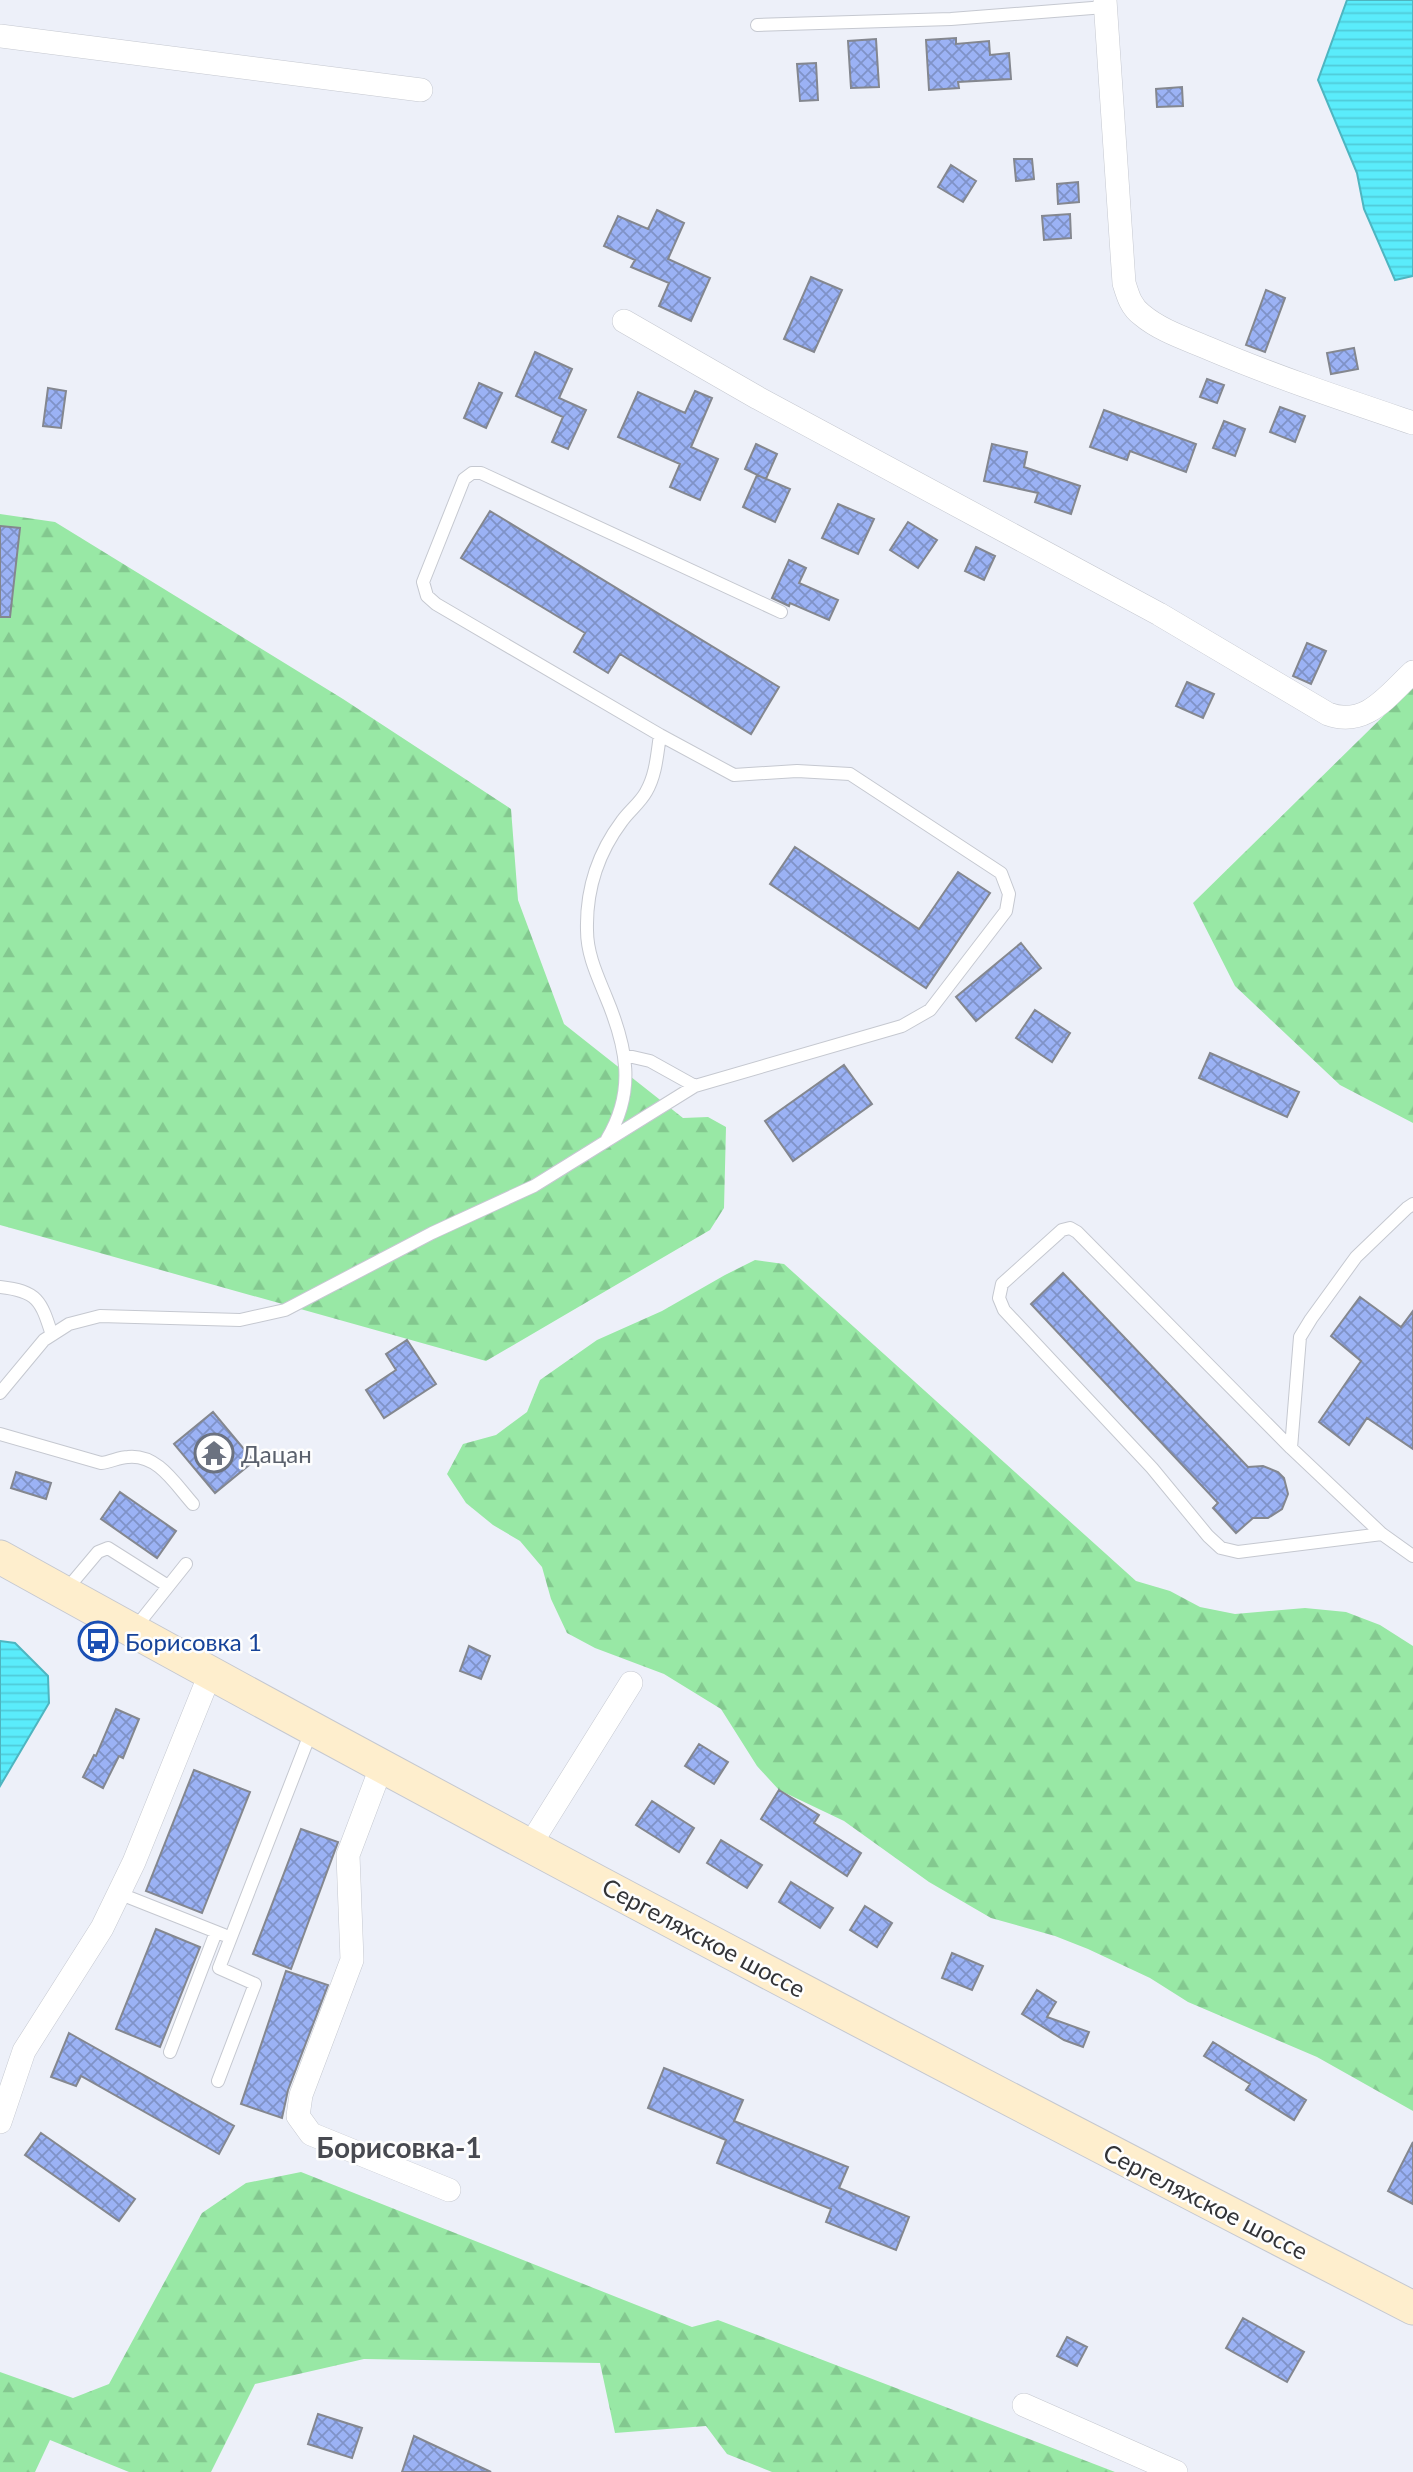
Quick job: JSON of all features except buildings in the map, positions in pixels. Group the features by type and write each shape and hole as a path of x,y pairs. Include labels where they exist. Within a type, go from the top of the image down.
{"main road":[{"name":"Сергеляхское шоссе","path":"0,1558 210,1674 1033,2112 1413,2308"}],"street":[{"path":"1105,4 1124,283 1130,303 1140,315 1161,328 1234,359 1413,423"},
{"path":"0,36 421,90"},
{"path":"624,321 758,398 1159,614 1328,714 1342,719 1357,718 1372,710 1413,672"},
{"path":"0,2122 24,2051 102,1928 134,1862 210,1674"},
{"path":"530,1845 631,1683"},
{"path":"382,1765 348,1855 352,1960 301,2095 298,2116 311,2134 449,2190"},
{"path":"0,2051 24,2051"},
{"path":"1024,2405 1176,2472"}],"lane":[{"path":"757,24 951,19 1105,4"},
{"path":"0,1393 44,1340 69,1324 100,1316 240,1320 285,1310 432,1233 534,1186 695,1086 902,1026 930,1010 1006,911 1009,894 1001,873 850,774 797,771 734,775 660,735 436,604 427,596 423,582 464,479 472,472 481,473 781,612"},
{"path":"605,1142 622,1108 627,1077 617,1027 593,967 587,932 590,890 599,857 621,822 646,793 656,765 660,735"},
{"path":"624,1055 650,1061 695,1086"},
{"path":"1291,1448 1300,1337 1356,1256 1413,1205"},
{"path":"1382,1534 1238,1552 1221,1548 1152,1468 1004,1310 999,1298 1002,1284 1062,1230 1070,1228 1077,1231 1291,1448 1382,1534 1413,1556"},
{"path":"0,1287 24,1291 35,1297 43,1306 52,1335"},
{"path":"0,1434 101,1463 126,1457 142,1457 158,1464 193,1504"},
{"path":"64,1593 98,1552 108,1548 168,1586"},
{"path":"132,1631 186,1564"},
{"path":"218,2081 255,1984 219,1968 312,1728"},
{"path":"118,1893 231,1938"},
{"path":"170,2052 216,1932"}],"green space":[{"path":"0,514 55,522 343,699 511,809 518,900 564,1024 683,1118 708,1117 726,1127 724,1208 710,1230 486,1361 0,1225"},
{"path":"1413,687 1413,1123 1340,1085 1235,986 1193,903"},
{"path":"755,1260 784,1264 1136,1581 1170,1591 1200,1607 1235,1614 1305,1608 1346,1612 1380,1625 1413,1646 1413,2111 1317,2057 1188,2002 1150,1978 1088,1949 1055,1936 991,1918 929,1882 844,1821 779,1790 757,1766 721,1709 664,1674 595,1648 567,1633 551,1599 542,1567 520,1541 493,1525 466,1503 447,1474 463,1444 496,1435 527,1412 540,1380 597,1340 662,1311"},
{"path":"301,2172 692,2327 718,2320 1115,2472 772,2472 727,2454 706,2426 615,2433 600,2363 364,2359 255,2384 211,2472 129,2472 50,2440 35,2472 0,2472 0,2372 73,2398 109,2384 202,2213 246,2183"}],"water":[{"path":"1347,0 1413,0 1413,276 1395,280 1364,209 1357,173 1318,80"},
{"path":"0,1641 15,1643 48,1676 49,1703 0,1786"}],"place":[{"name":"Дацан","path":"214,1453"},
{"name":"Борисовка 1","path":"98,1641"}],"district":[{"name":"Борисовка-1","path":"399,2147"}]}
